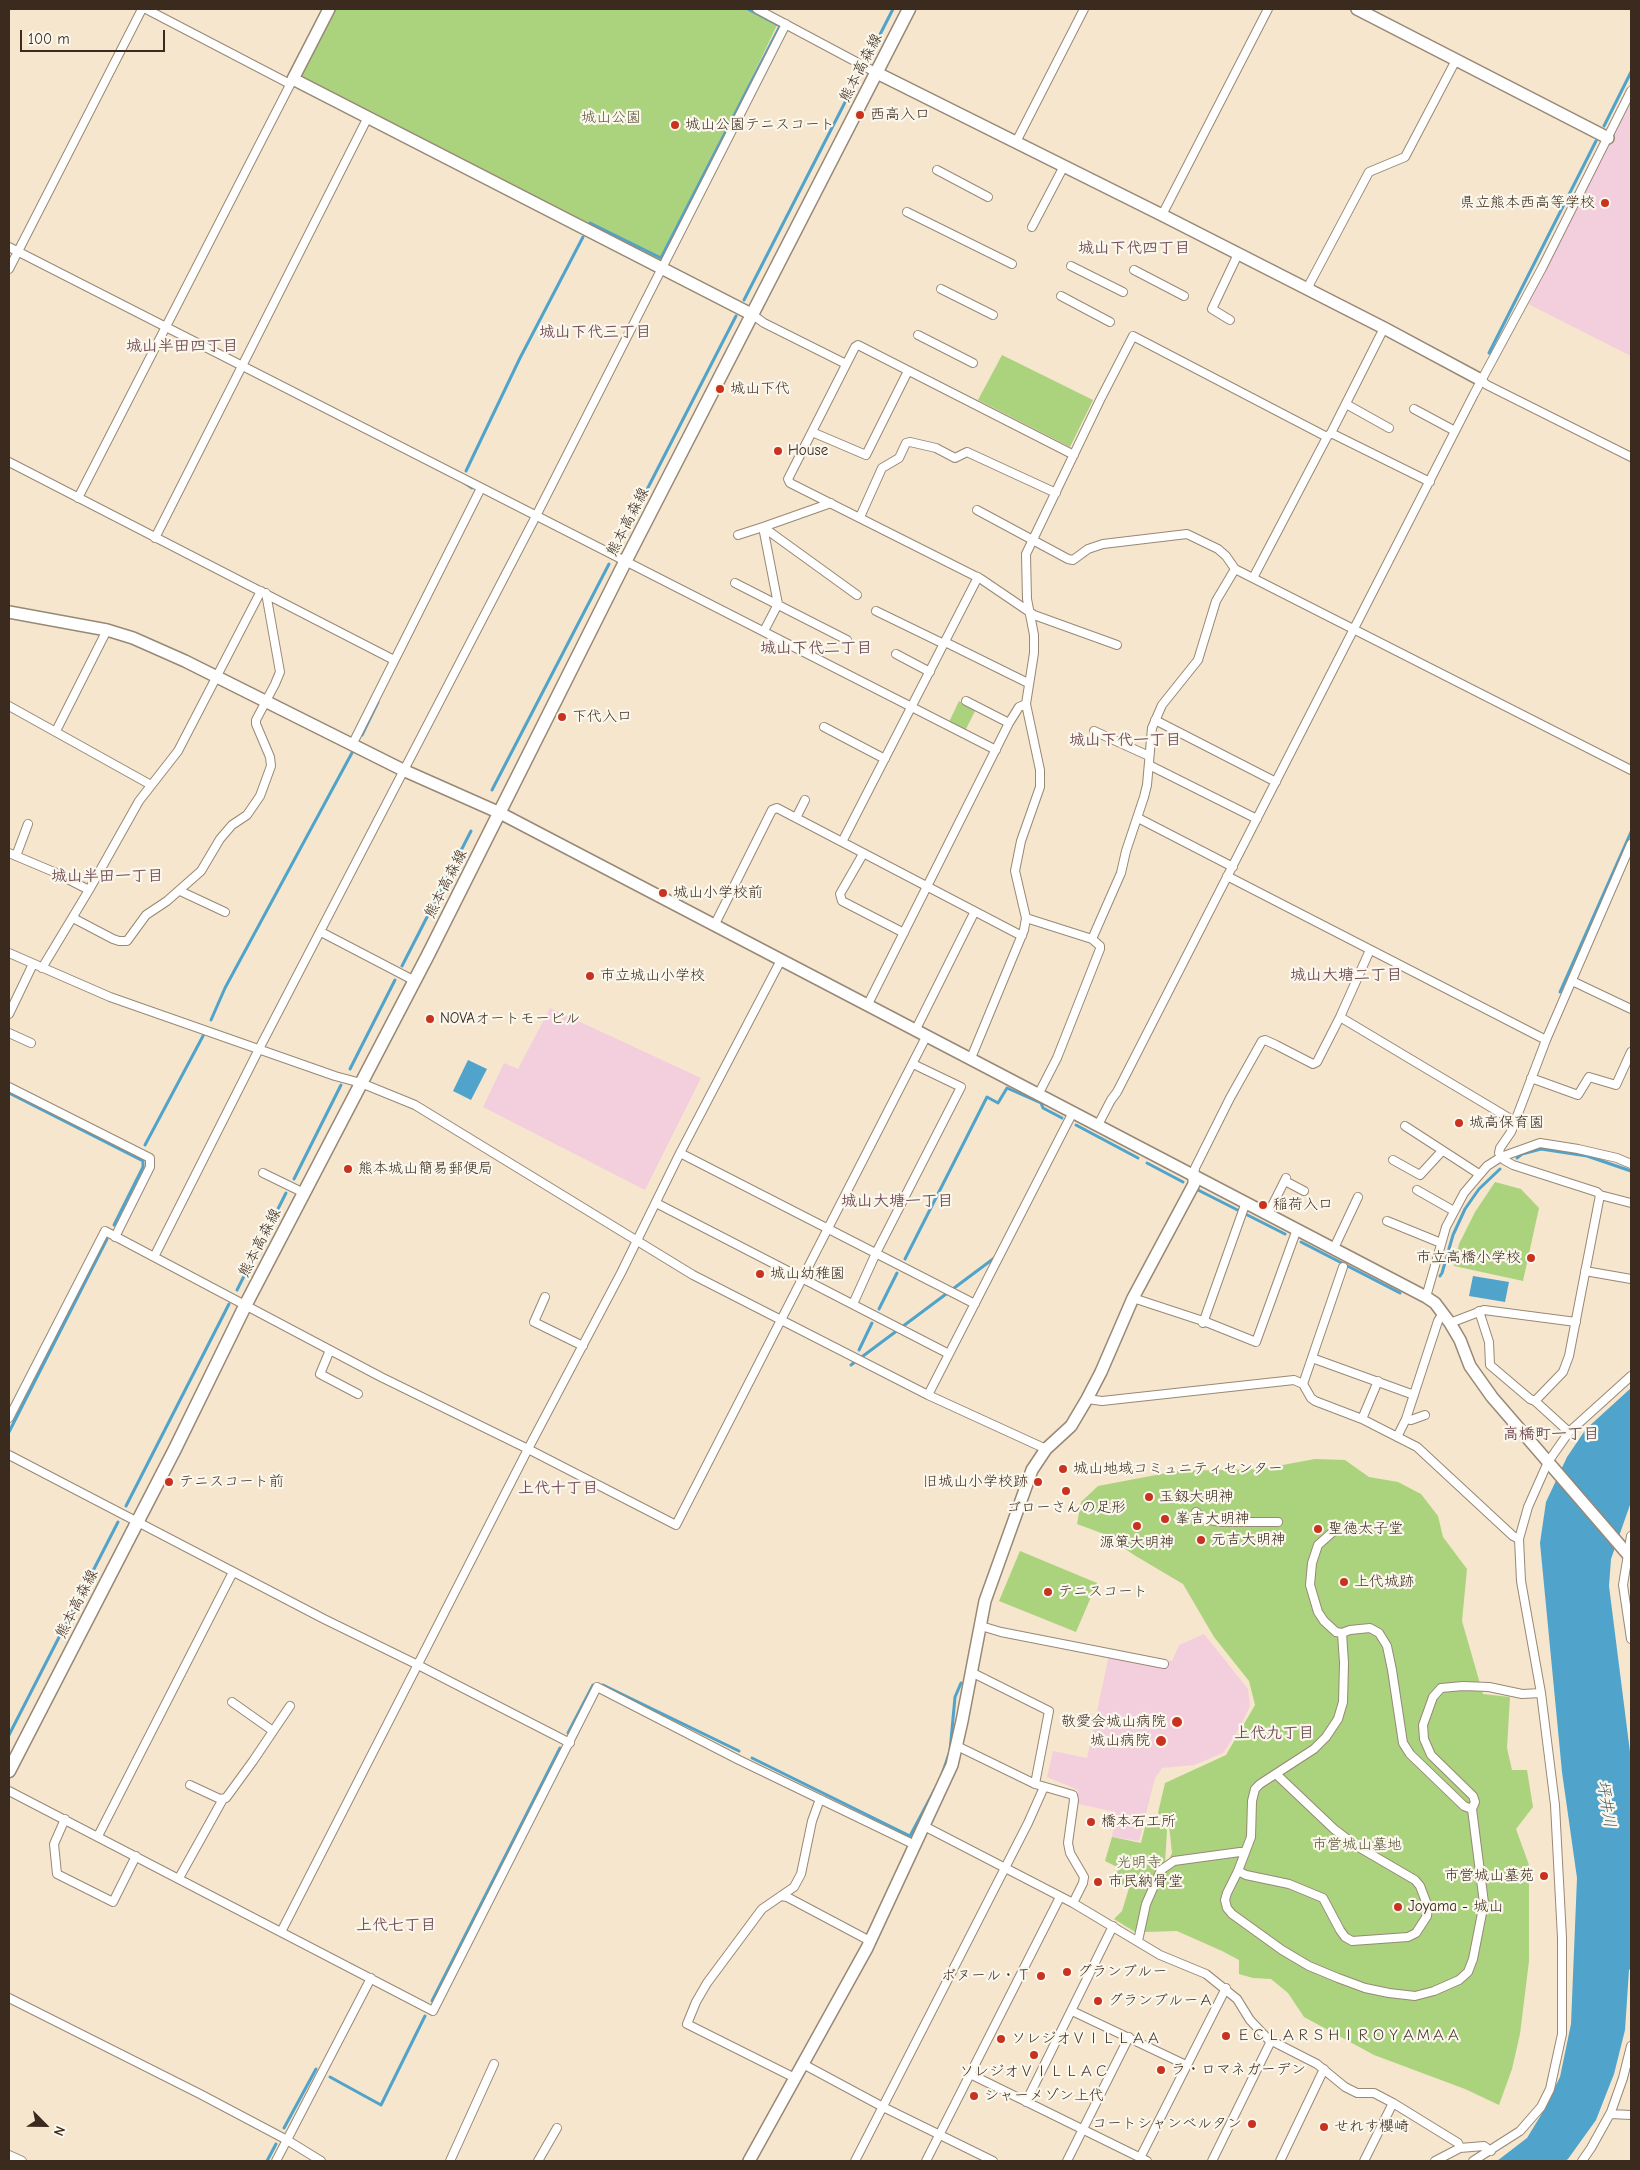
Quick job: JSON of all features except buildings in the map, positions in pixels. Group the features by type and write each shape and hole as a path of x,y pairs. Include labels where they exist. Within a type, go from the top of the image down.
{"main road":[{"name":"熊本高森線","path":"9,1772 138,1522 246,1304 415,981 625,562 909,9"}],"street":[{"path":"9,269 142,9"},
{"path":"146,9 291,82 368,117 846,364"},
{"path":"78,498 328,9"},
{"path":"757,9 877,72 1384,328 1487,385 1631,457"},
{"path":"1016,142 1084,9"},
{"path":"1162,215 1268,9"},
{"path":"1357,9 1608,138"},
{"path":"154,1257 259,1048 536,516 786,24"},
{"path":"1308,290 1369,172 1405,156 1456,60"},
{"path":"1098,1125 1117,1092 1631,91"},
{"path":"155,538 368,117"},
{"path":"1032,227 1064,166"},
{"path":"937,170 988,197"},
{"path":"907,212 1012,264"},
{"path":"9,248 996,750"},
{"path":"1230,320 1212,309 1238,254"},
{"path":"1070,266 1123,292"},
{"path":"1134,270 1184,296"},
{"path":"941,289 993,315"},
{"path":"1061,296 1110,322"},
{"path":"1253,578 1346,404 1384,328"},
{"path":"918,335 973,363"},
{"path":"971,1058 1022,936 1026,918 1015,871 1021,841 1040,787 1040,770 1026,704 1034,653 1034,635 1028,611 1026,554 1133,336 1329,435 1430,482"},
{"path":"1074,455 858,345 846,364 788,479 790,483 978,577 1000,590 1028,611 1117,645"},
{"path":"812,432 866,455 908,371"},
{"path":"1346,404 1388,428"},
{"path":"1414,409 1455,431"},
{"path":"860,517 882,468 899,458 906,443 910,442 936,448 955,458 966,452 1056,493"},
{"path":"9,462 394,660"},
{"path":"352,745 480,488"},
{"path":"738,535 831,503"},
{"path":"977,510 1073,560 1088,548 1102,544 1187,534 1218,549 1226,556 1234,568 1631,770"},
{"path":"763,527 778,604 764,631"},
{"path":"763,527 857,595"},
{"path":"1092,939 1121,873 1126,851 1138,818 1147,785 1152,728 1155,720 1162,705 1198,660 1216,601 1234,568"},
{"path":"842,842 978,577"},
{"path":"735,583 847,640"},
{"path":"42,968 139,801 178,751 216,676 263,592"},
{"path":"72,918 113,939 124,942 132,935 146,915 180,891 201,871 228,829 250,811 266,782 270,772 271,761 256,724 280,672 263,592"},
{"path":"876,611 1028,683"},
{"path":"9,612 107,630 133,638 216,676 403,770 500,813 714,926 928,1035 1245,1205 1268,1214 1334,1248 1346,1261 1426,1297 1443,1313 1450,1323 1475,1374 1627,1552"},
{"path":"56,731 107,630"},
{"path":"896,654 930,672"},
{"path":"966,701 1009,723"},
{"path":"868,1004 1009,723 1019,707 1026,704"},
{"path":"9,706 150,785"},
{"path":"1155,720 1276,782"},
{"path":"824,727 885,759"},
{"path":"1094,731 1149,756"},
{"path":"1149,765 1257,819"},
{"path":"796,818 805,800"},
{"path":"714,926 772,810 777,808 974,913 1022,936"},
{"path":"1138,818 1232,867"},
{"path":"28,824 12,854 89,890"},
{"path":"1631,844 1628,859 1546,1040 1511,1132 1500,1148 1501,1157 1513,1165 1596,1192 1600,1195 1631,1203"},
{"path":"863,854 840,894 842,901 904,933"},
{"path":"1227,876 1546,1040"},
{"path":"180,891 226,912"},
{"path":"916,1029 974,913"},
{"path":"1026,918 1092,939 1100,946 1099,953 1057,1058 1038,1093"},
{"path":"321,932 415,981"},
{"path":"749,2161 870,1941 952,1765 985,1601 1029,1479 1046,1449 1071,1426 1087,1399 1101,1372 1133,1298 1194,1184 1195,1168 1233,1092 1262,1041 1265,1040 1313,1064 1317,1062 1340,1017 1370,950"},
{"path":"9,953 110,997 335,1076 361,1083 415,1105 693,1275 928,1395 1046,1449"},
{"path":"281,1932 528,1449 638,1240 680,1153 781,960"},
{"path":"9,1014 33,964"},
{"path":"1572,981 1631,1008"},
{"path":"1340,1017 1514,1121"},
{"path":"9,1033 30,1043"},
{"path":"9,1418 105,1231 381,1377 676,1524 928,1035"},
{"path":"1531,1078 1578,1095 1589,1077 1616,1085 1631,1052"},
{"path":"853,1304 876,1253 961,1087 913,1064"},
{"path":"9,1087 150,1158 150,1167 115,1237"},
{"path":"928,1395 1073,1112"},
{"path":"1405,1126 1479,1174"},
{"path":"1426,1297 1441,1244 1454,1211 1479,1174 1487,1166 1501,1157 1540,1143 1617,1158 1631,1164"},
{"path":"1393,1160 1420,1175 1442,1150"},
{"path":"680,1153 975,1304"},
{"path":"264,1173 304,1193"},
{"path":"1268,1214 1286,1180 1304,1191"},
{"path":"1417,1190 1454,1211"},
{"path":"1535,1401 1563,1372 1569,1356 1600,1195"},
{"path":"1334,1248 1358,1197"},
{"path":"656,1203 950,1354"},
{"path":"1203,1323 1245,1205"},
{"path":"1386,1220 1441,1244"},
{"path":"1133,1298 1256,1342 1297,1229"},
{"path":"1303,1384 1346,1261"},
{"path":"1585,1271 1631,1279"},
{"path":"545,1297 534,1322 583,1346"},
{"path":"1450,1323 1484,1310 1576,1322"},
{"path":"1479,1311 1489,1342 1490,1365 1530,1399 1535,1401 1568,1432"},
{"path":"1397,1437 1406,1419 1438,1322 1443,1313"},
{"path":"330,1350 320,1374 358,1394"},
{"path":"1312,1358 1414,1395"},
{"path":"1475,1374 1490,1365"},
{"path":"1472,2161 1492,2151 1520,2131 1541,2107 1550,2089 1562,2034 1562,1938 1555,1805 1541,1693 1521,1581 1519,1539 1528,1507 1552,1466 1568,1432 1631,1376"},
{"path":"1087,1399 1102,1401 1290,1379 1303,1384 1310,1398 1315,1401 1362,1419 1417,1447 1513,1536 1519,1539"},
{"path":"1362,1419 1378,1381"},
{"path":"1406,1419 1411,1420 1425,1414"},
{"path":"9,1455 233,1572 570,1743"},
{"path":"1196,1512 1204,1519 1221,1522 1278,1522"},
{"path":"1336,1529 1318,1545 1312,1563 1310,1585 1314,1602 1324,1621 1336,1632 1342,1633 1350,1630 1370,1628 1379,1633 1387,1646 1403,1744 1410,1754 1464,1806 1472,1809"},
{"path":"1631,1536 1623,1586 1629,1610 1631,1639"},
{"path":"98,1836 233,1572"},
{"path":"981,1626 1001,1632 1164,1664"},
{"path":"1342,1633 1344,1662 1343,1702 1338,1719 1326,1737 1314,1749 1260,1784 1253,1794 1251,1837 1227,1893 1226,1900 1227,1908 1243,1923 1282,1950 1310,1966 1365,1988 1415,1996 1434,1991 1459,1980 1468,1972 1473,1959 1484,1903 1472,1809 1475,1802 1473,1796 1431,1755 1424,1739 1423,1725 1436,1691 1441,1688 1463,1686 1489,1688 1522,1694 1541,1693"},
{"path":"971,1672 1049,1711 1034,1784"},
{"path":"9,1791 433,2011 597,1687 915,1845"},
{"path":"232,1702 273,1731"},
{"path":"179,1878 223,1799 226,1798 254,1762 290,1706"},
{"path":"957,1746 1034,1784 1072,1795 1074,1800 1068,1843 1070,1853 1084,1877 1073,1903"},
{"path":"1238,1871 1288,1884 1323,1898 1340,1930 1345,1937 1352,1940 1408,1937 1416,1933 1427,1916 1428,1907 1420,1886 1415,1880 1355,1845 1276,1774"},
{"path":"190,1785 223,1799"},
{"path":"855,2161 1028,1823 1044,1788"},
{"path":"795,2078 687,2024 696,2002 707,1983 762,1909 794,1887 801,1874 812,1820 820,1799"},
{"path":"65,1819 54,1844 57,1874 113,1902 136,1856"},
{"path":"924,1826 1073,1903 1160,1954 1206,1974 1226,1988 1237,1999 1250,2020 1271,2041 1324,2069 1345,2087 1357,2093 1374,2093 1393,2103 1458,2143 1460,2148"},
{"path":"1138,1941 1146,1904 1161,1870 1174,1861 1240,1852 1245,1853"},
{"path":"781,1896 787,1897 870,1941"},
{"path":"926,2161 1060,1897"},
{"path":"1026,2102 1114,1926"},
{"path":"276,2161 371,1978"},
{"path":"970,2074 1144,2159 1186,2065 1226,1988"},
{"path":"9,1998 287,2140 321,2161"},
{"path":"1072,2011 1186,2065"},
{"path":"1067,2161 1129,2037"},
{"path":"1212,2161 1271,2041"},
{"path":"1582,2161 1592,2148 1610,2114 1623,2078 1631,2046"},
{"path":"450,2161 494,2064"},
{"path":"803,2064 883,2108 994,2161"},
{"path":"1291,2161 1281,2159 1324,2069"},
{"path":"1364,2161 1393,2103"},
{"path":"1610,2114 1631,2115"},
{"path":"538,2161 557,2128"},
{"path":"1435,2161 1460,2148 1484,2146 1492,2151"},
{"path":"9,2155 22,2161"}],"shaded area":[{"name":"県立熊本西高等学校","path":"1631,102 1631,356 1528,304"},
{"path":"550,1008 701,1078 645,1190 483,1107 504,1063 518,1069"},
{"name":"城山病院","path":"1204,1634 1248,1689 1250,1706 1238,1731 1223,1753 1194,1765 1162,1768 1155,1778 1139,1841 1112,1837 1116,1812 1078,1804 1078,1790 1047,1777 1053,1751 1087,1758 1110,1650 1172,1661 1179,1645"}],"green space":[{"name":"城山公園","path":"329,9 756,9 779,21 661,267 293,79"},
{"path":"1002,355 1093,400 1070,447 978,400"},
{"path":"959,701 976,709 965,731 949,722"},
{"path":"1495,1182 1521,1189 1539,1208 1523,1281 1454,1266 1459,1244 1475,1212"},
{"name":"市営城山墓地","path":"1315,1459 1345,1460 1369,1477 1398,1482 1421,1494 1438,1516 1443,1537 1467,1569 1462,1621 1483,1694 1510,1697 1507,1748 1512,1770 1527,1770 1533,1807 1516,1829 1529,1865 1529,1961 1520,2034 1512,2069 1499,2105 1465,2089 1374,2055 1304,2017 1288,1993 1271,1979 1253,1978 1239,1974 1239,1960 1222,1951 1177,1931 1145,1932 1145,1919 1149,1904 1172,1853 1169,1825 1158,1813 1165,1783 1226,1755 1255,1705 1249,1681 1214,1637 1183,1584 1134,1555 1104,1534 1077,1524 1081,1502 1098,1486 1177,1471 1261,1469"},
{"name":"テニスコート","path":"1020,1551 1097,1583 1076,1632 999,1601"},
{"name":"光明寺","path":"1146,1823 1162,1825 1167,1830 1165,1864 1157,1872 1135,1932 1114,1919 1122,1911 1129,1888 1112,1881 1119,1868 1105,1861 1112,1837 1141,1843"}],"water":[{"path":"468,1060 487,1069 471,1100 453,1091"},
{"path":"1473,1276 1509,1282 1505,1302 1469,1296"},
{"name":"坪井川","path":"1631,1388 1631,1502 1611,1559 1609,1586 1631,1760 1631,1968 1629,1970 1625,2030 1614,2074 1596,2120 1568,2159 1565,2161 1497,2161 1527,2138 1541,2115 1560,2077 1571,2024 1577,1878 1562,1772 1540,1543 1546,1502 1567,1457 1586,1429"}],"waterway":[{"path":"590,223 661,258 780,26 748,9"},
{"path":"868,58 893,9"},
{"path":"1604,126 1631,72"},
{"path":"744,300 860,73"},
{"path":"1489,353 1596,141"},
{"path":"466,471 520,358 583,237"},
{"path":"617,548 736,316"},
{"path":"462,481 472,488"},
{"path":"492,790 609,564"},
{"path":"362,735 378,702"},
{"path":"211,1020 225,988 353,751"},
{"path":"402,966 471,831"},
{"path":"1560,992 1631,832"},
{"path":"350,1069 395,980"},
{"path":"145,1145 203,1036"},
{"path":"294,1179 341,1085"},
{"path":"905,1259 987,1097 998,1103 1007,1088 1041,1103 1043,1108 1062,1118"},
{"path":"9,1093 143,1161 143,1167 114,1225"},
{"path":"1076,1125 1138,1158"},
{"path":"1517,1158 1522,1154 1541,1149 1587,1156 1631,1171"},
{"path":"1147,1163 1183,1182"},
{"path":"1440,1276 1453,1235 1465,1209 1479,1189 1500,1169"},
{"path":"1198,1190 1285,1234"},
{"path":"237,1290 286,1193"},
{"path":"9,1432 107,1239"},
{"path":"1301,1242 1400,1293"},
{"path":"851,1365 997,1256"},
{"path":"879,1309 897,1273"},
{"path":"126,1506 229,1304"},
{"path":"859,1350 872,1323"},
{"path":"9,1735 118,1522"},
{"path":"941,1777 950,1751 955,1697 961,1683"},
{"path":"568,1733 593,1685"},
{"path":"603,1685 739,1751"},
{"path":"432,2001 560,1748"},
{"path":"752,1758 910,1836 935,1789"},
{"path":"330,2077 381,2105 425,2016"},
{"path":"284,2128 316,2069"},
{"path":"267,2161 276,2144"}],"place":[{"name":"西高入口","path":"860,115"},
{"name":"城山公園テニスコート","path":"675,125"},
{"name":"県立熊本西高等学校","path":"1605,203"},
{"name":"城山下代","path":"720,389"},
{"name":"House","path":"778,451"},
{"name":"下代入口","path":"562,717"},
{"name":"城山小学校前","path":"663,893"},
{"name":"市立城山小学校","path":"590,976"},
{"name":"NOVAオートモービル","path":"430,1019"},
{"name":"城高保育園","path":"1459,1123"},
{"name":"熊本城山簡易郵便局","path":"348,1169"},
{"name":"稲荷入口","path":"1263,1205"},
{"name":"市立高橋小学校","path":"1531,1258"},
{"name":"城山幼稚園","path":"760,1274"},
{"name":"城山地域コミュニティセンター","path":"1063,1469"},
{"name":"テニスコート前","path":"169,1482"},
{"name":"旧城山小学校跡","path":"1038,1482"},
{"name":"ゴローさんの足形","path":"1066,1491"},
{"name":"玉釼大明神","path":"1149,1497"},
{"name":"峯吉大明神","path":"1165,1519"},
{"name":"源策大明神","path":"1137,1526"},
{"name":"聖徳太子堂","path":"1318,1529"},
{"name":"元吉大明神","path":"1201,1540"},
{"name":"上代城跡","path":"1344,1582"},
{"name":"テニスコート","path":"1048,1592"},
{"name":"敬愛会城山病院","path":"1177,1722"},
{"name":"城山病院","path":"1161,1741"},
{"name":"橋本石工所","path":"1091,1822"},
{"name":"市営城山墓苑","path":"1544,1876"},
{"name":"市民納骨堂","path":"1098,1882"},
{"name":"Joyama - 城山","path":"1398,1907"},
{"name":"グランブルー","path":"1067,1972"},
{"name":"ボヌール・Ｔ","path":"1041,1976"},
{"name":"グランブルーＡ","path":"1098,2001"},
{"name":"ＥＣＬＡＲＳＨＩＲＯＹＡＭＡＡ","path":"1226,2036"},
{"name":"ソレジオＶＩＬＬＡＡ","path":"1001,2039"},
{"name":"ソレジオＶＩＬＬＡＣ","path":"1034,2055"},
{"name":"ラ・ロマネガーデン","path":"1161,2070"},
{"name":"シャーメゾン上代","path":"974,2096"},
{"name":"コートシャンベルタン","path":"1252,2124"},
{"name":"せれす櫻崎","path":"1324,2127"}],"district":[{"name":"城山下代四丁目","path":"1134,248"},
{"name":"城山下代三丁目","path":"595,332"},
{"name":"城山半田四丁目","path":"182,346"},
{"name":"城山下代二丁目","path":"816,648"},
{"name":"城山下代一丁目","path":"1125,740"},
{"name":"城山半田一丁目","path":"107,876"},
{"name":"城山大塘二丁目","path":"1346,975"},
{"name":"城山大塘一丁目","path":"897,1201"},
{"name":"高橋町一丁目","path":"1551,1434"},
{"name":"上代十丁目","path":"558,1488"},
{"name":"上代九丁目","path":"1274,1733"},
{"name":"上代七丁目","path":"396,1925"}]}
